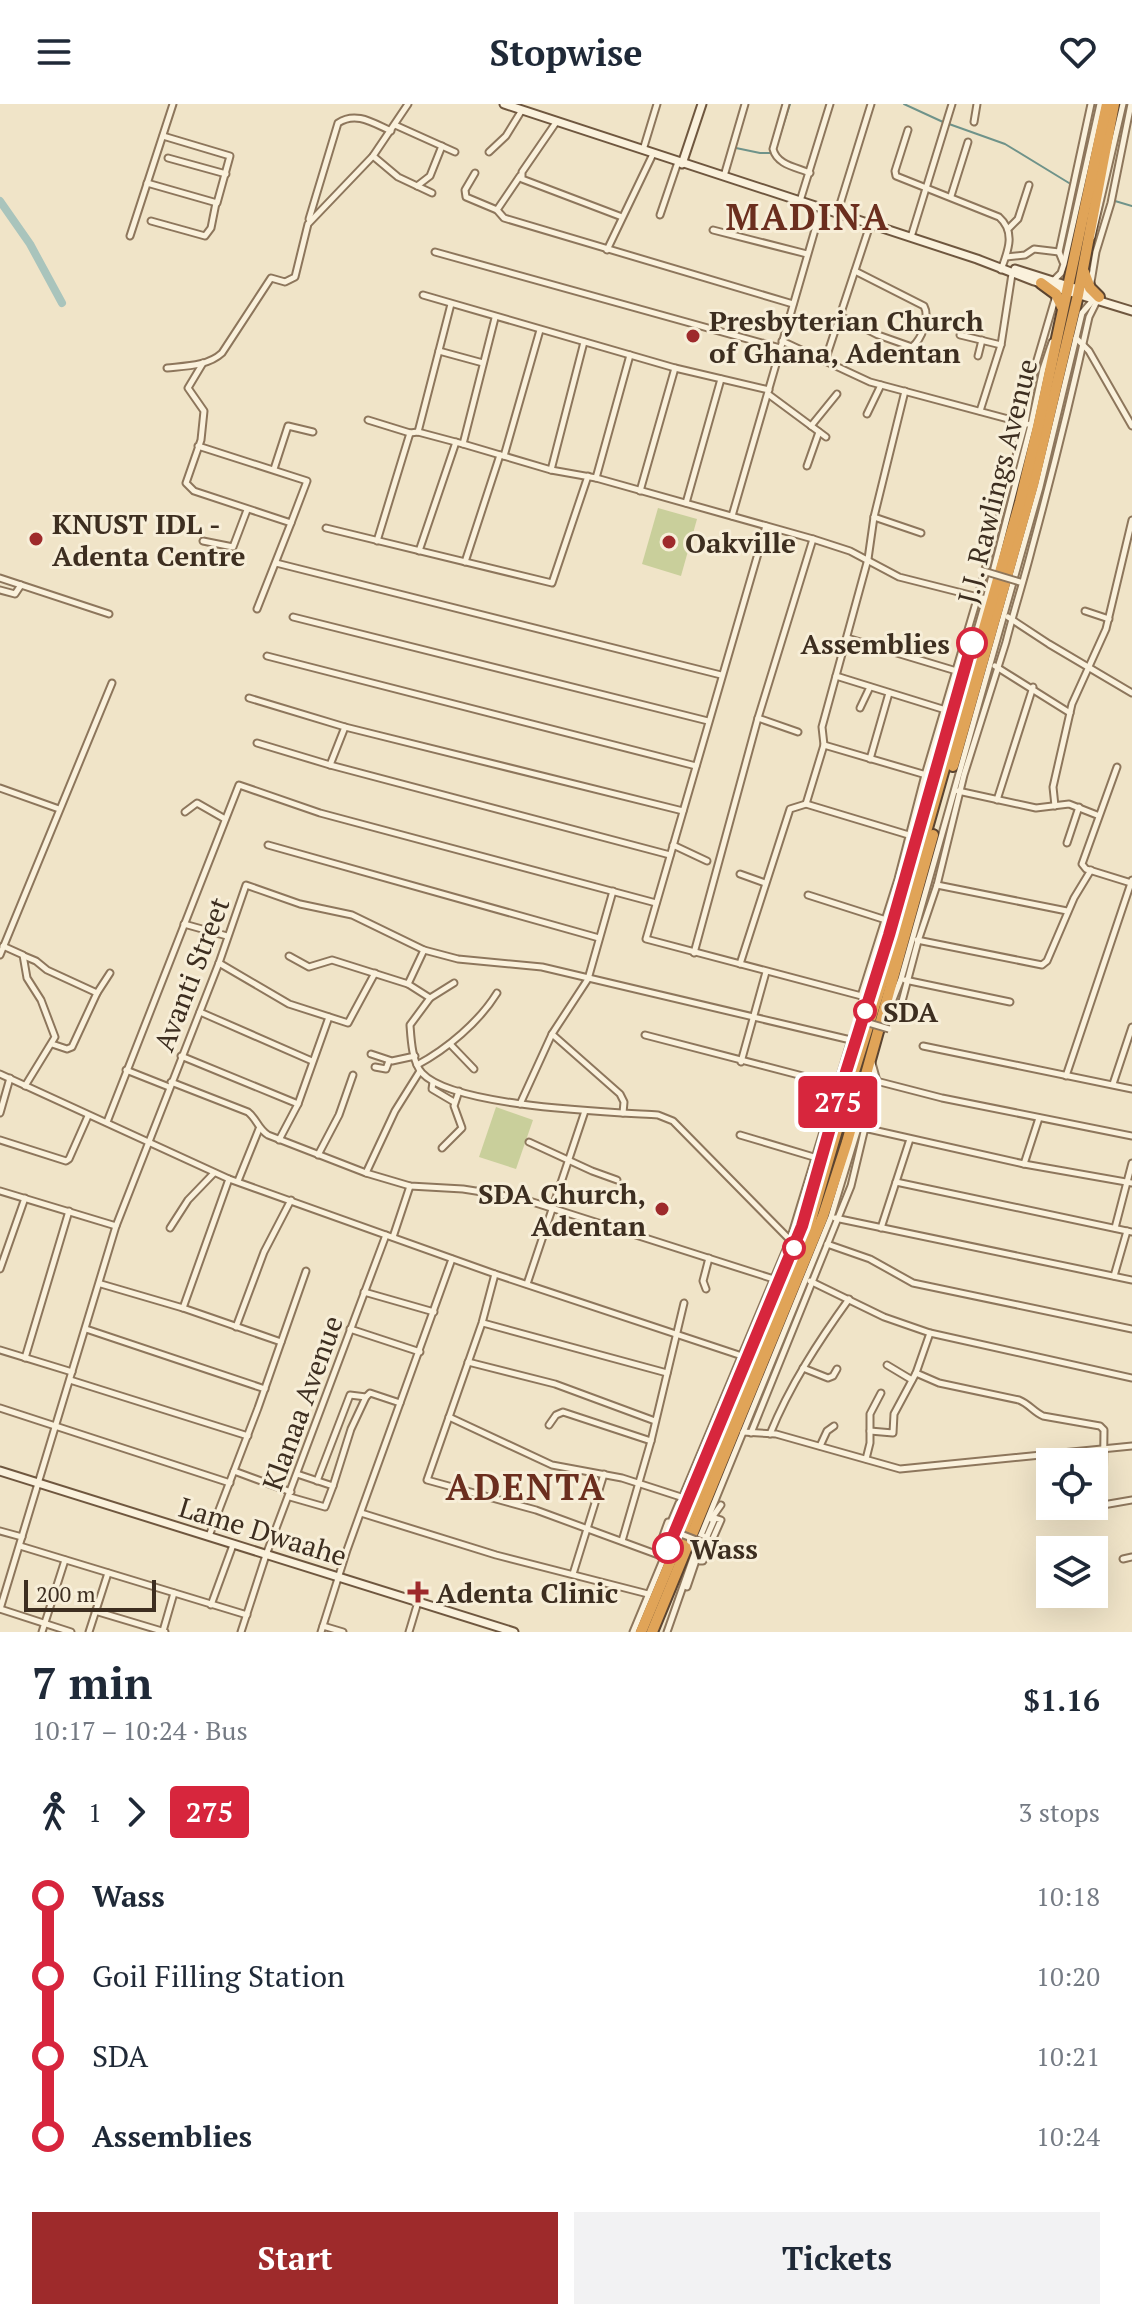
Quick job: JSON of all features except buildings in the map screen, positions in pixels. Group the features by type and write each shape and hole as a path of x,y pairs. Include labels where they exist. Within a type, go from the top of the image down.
{"highway":[{"path":"1082,293 1075,251 1094,141 1107,104"},
{"path":"652,1632 738,1437 814,1239 847,1142 858,1077 870,1058 862,1039 978,691 1049,433 1072,320 1082,293 1083,268 1114,104"},
{"path":"1046,282 1082,293"},
{"name":"J.J. Rawlings Avenue","path":"641,1632 659,1577 806,1237 858,1077 862,1039 1016,501 1062,311 1082,293"},
{"path":"847,1142 850,1159"},
{"path":"814,1186 825,1177"}],"street":[{"path":"130,236 173,104"},
{"path":"308,224 373,156 408,104"},
{"path":"504,104 1046,282"},
{"path":"643,150 657,104"},
{"path":"660,215 702,104"},
{"path":"724,177 745,104"},
{"path":"786,104 774,152 782,162 810,173"},
{"path":"800,202 830,104"},
{"path":"837,214 871,104"},
{"path":"911,238 952,104"},
{"path":"974,122 977,104"},
{"path":"1064,264 1059,252 1091,104"},
{"path":"1000,268 1046,282 1061,273 1094,141 1100,104"},
{"path":"1087,245 1096,229 1123,104"},
{"path":"861,996 957,705 963,673 986,599 994,556 1016,501 1033,376 1082,293 1111,203 1131,104"},
{"path":"489,152 506,136 522,110"},
{"path":"167,368 215,359 271,278 285,282 295,277 338,123 346,118 359,117 455,152"},
{"path":"497,210 557,121"},
{"path":"908,130 896,176 999,217 1008,229"},
{"path":"151,221 205,236 211,228 230,156 163,136"},
{"path":"951,196 968,142"},
{"path":"417,186 430,176 442,146"},
{"path":"607,250 653,154"},
{"path":"373,156 387,170 432,193"},
{"path":"168,158 226,174"},
{"path":"475,173 465,190 466,197 497,210 504,218 793,304"},
{"path":"520,176 524,182 622,217"},
{"path":"147,183 216,203"},
{"path":"1000,268 1006,257 1008,229 1018,219 1029,185"},
{"path":"732,516 821,209"},
{"path":"825,361 870,225"},
{"path":"713,230 807,254"},
{"path":"1006,257 1025,255 1034,249 1059,252"},
{"path":"435,252 781,344 881,385 1028,424"},
{"path":"840,316 878,335 912,347 917,343 927,316 924,306 855,271"},
{"path":"980,411 1001,345 1012,274"},
{"path":"1082,293 1132,309"},
{"path":"890,1012 896,1013 900,1009 909,981 915,940 940,839 994,665 1049,433 1082,313 1082,293"},
{"path":"862,1039 885,1026 937,885 978,691 1006,642 1084,345 1090,313 1082,293"},
{"path":"423,295 495,318 768,392 826,437"},
{"path":"418,432 451,304"},
{"path":"419,551 460,443 495,318"},
{"path":"465,562 502,456 540,330"},
{"path":"960,335 1001,345"},
{"path":"914,837 925,775 1049,348 1057,335"},
{"path":"1076,338 1084,345 1132,426"},
{"path":"978,356 982,340"},
{"path":"551,470 584,342"},
{"path":"439,351 483,363"},
{"path":"596,478 630,355"},
{"path":"203,363 188,388 204,411 198,446 186,483 189,488 291,523"},
{"path":"640,491 675,368"},
{"path":"686,503 721,379"},
{"path":"867,414 881,385"},
{"path":"806,804 824,745 822,727 868,559 874,517 905,391"},
{"path":"811,426 837,394"},
{"path":"368,420 551,470 596,478 813,539 868,559 899,577 986,599"},
{"path":"274,469 288,426 313,432"},
{"path":"807,466 819,432"},
{"path":"377,541 410,433"},
{"path":"198,446 307,481 257,609"},
{"path":"326,528 552,583 588,476"},
{"path":"203,541 233,547 247,510"},
{"path":"874,517 921,533"},
{"path":"1055,806 1053,787 1070,713 1087,668 1103,640 1132,520"},
{"path":"766,526 646,939 869,998"},
{"path":"694,953 758,718 813,539"},
{"path":"1022,552 1031,554"},
{"path":"276,563 721,675"},
{"path":"980,570 1020,582"},
{"path":"0,578 109,614"},
{"path":"0,590 15,594 21,585"},
{"path":"1085,611 1109,619"},
{"path":"1005,614 1087,668 1131,690"},
{"path":"293,617 708,721"},
{"path":"847,638 963,673"},
{"path":"267,656 696,766"},
{"path":"994,665 1070,713"},
{"path":"836,676 944,709 957,705"},
{"path":"0,955 112,683"},
{"path":"860,708 870,687"},
{"path":"997,800 1033,687"},
{"path":"870,759 889,693"},
{"path":"249,698 345,727 683,811"},
{"path":"758,718 798,732"},
{"path":"330,765 345,727"},
{"path":"257,743 670,855"},
{"path":"824,745 933,777"},
{"path":"1066,1076 1132,882 1083,867 1081,860 1117,767"},
{"path":"107,1122 237,786 320,813 656,903"},
{"path":"0,788 59,809"},
{"path":"957,791 1036,808 1062,803 1097,815"},
{"path":"185,812 197,803 225,819"},
{"path":"740,964 787,812 793,806 806,804 914,837"},
{"path":"1067,843 1079,807"},
{"path":"940,839 948,841"},
{"path":"268,845 599,938"},
{"path":"673,845 707,861"},
{"path":"793,1242 840,1085 862,1039 869,998 893,936 905,867"},
{"path":"915,940 1042,965 1058,940 1067,911 1091,870"},
{"path":"740,874 765,883"},
{"name":"Avanti Street","path":"0,1609 101,1284 116,1226 219,963 244,888 250,885 291,902 352,915 424,950 471,961 542,967 862,1039"},
{"path":"937,885 1067,911"},
{"path":"520,1104 552,1034 588,979 613,891"},
{"path":"808,895 886,920"},
{"path":"184,924 227,936"},
{"path":"3,946 97,993"},
{"path":"408,984 424,950"},
{"path":"23,955 27,978 55,1037 25,1086"},
{"path":"289,956 309,967 332,960 408,984 430,998"},
{"path":"219,963 289,1004 348,1023 375,973"},
{"path":"741,1062 766,972"},
{"path":"52,1044 67,1049 72,1047 97,993 110,973"},
{"path":"901,979 1010,1002"},
{"path":"454,983 430,998 411,1023 418,1068 433,1082 520,1104 658,1115 682,1128 793,1242"},
{"path":"366,1173 418,1068 450,1044 497,993"},
{"path":"200,1012 312,1061"},
{"path":"279,1140 298,1104 329,1017"},
{"path":"855,1019 889,1029"},
{"path":"1113,1084 1132,1027"},
{"path":"552,1034 620,1094 624,1102 623,1113"},
{"path":"645,1035 840,1085"},
{"path":"450,1044 474,1069"},
{"path":"923,1046 1132,1089"},
{"path":"371,1054 389,1061 415,1056"},
{"path":"181,1056 298,1104"},
{"path":"667,1632 738,1437 828,1245 850,1159 877,1081 870,1058"},
{"path":"375,1067 386,1069 389,1061"},
{"path":"126,1070 248,1112 259,1129 279,1140 366,1173 410,1186 497,1193 554,1208 778,1280"},
{"path":"0,1074 229,1179 495,1274 745,1357"},
{"path":"123,1079 136,1074"},
{"path":"318,1155 339,1115 353,1075"},
{"path":"858,1077 942,1098 1132,1136"},
{"path":"0,1113 10,1078"},
{"path":"433,1082 432,1089 454,1102"},
{"path":"442,1148 462,1128 454,1102 459,1091"},
{"path":"527,1284 585,1111"},
{"path":"0,1140 66,1161 88,1116"},
{"path":"1024,1164 1039,1118"},
{"path":"862,1128 1024,1164 1129,1182"},
{"path":"751,1433 796,1325 821,1242 851,1186 862,1128"},
{"path":"238,1181 259,1129"},
{"path":"740,1135 819,1159"},
{"path":"881,1228 910,1139"},
{"path":"529,1142 617,1180"},
{"path":"633,1632 648,1594 659,1577 685,1499 745,1357 756,1318 778,1280 793,1242 814,1186 819,1159"},
{"path":"1115,1228 1132,1163"},
{"path":"170,1228 188,1200 214,1173"},
{"path":"183,1308 229,1179"},
{"path":"896,1182 1130,1231 1114,1276"},
{"name":"Klanaa Avenue","path":"241,1632 266,1555 364,1292 410,1186"},
{"path":"0,1191 116,1226"},
{"path":"0,1269 3,1247 25,1198"},
{"path":"236,1327 264,1252 292,1200"},
{"path":"25,1358 69,1211"},
{"path":"835,1218 1132,1280"},
{"path":"821,1242 870,1259 913,1283 1132,1329"},
{"path":"706,1289 703,1281 709,1258"},
{"path":"343,1632 322,1629 452,1259"},
{"path":"209,1536 306,1271"},
{"path":"495,1274 482,1323 427,1476 428,1481 536,1510 664,1557"},
{"path":"809,1280 884,1317 930,1333 1132,1378"},
{"path":"101,1284 281,1342"},
{"path":"364,1292 434,1312"},
{"path":"770,1434 782,1402 810,1353 849,1299"},
{"path":"622,1541 651,1441 684,1303"},
{"path":"482,1323 667,1373"},
{"path":"86,1329 265,1389"},
{"path":"350,1329 420,1352"},
{"path":"870,1431 893,1433 894,1414 916,1373 930,1333"},
{"path":"0,1350 248,1436"},
{"path":"745,1357 745,1374"},
{"path":"468,1362 555,1384 655,1421"},
{"path":"887,1365 912,1380"},
{"path":"803,1368 828,1378 837,1369"},
{"path":"916,1373 939,1383 1019,1400 1043,1416 1100,1426 1104,1430 1104,1448"},
{"path":"234,1471 324,1507 351,1429 366,1397 370,1393 400,1403"},
{"path":"866,1459 870,1443 870,1414 881,1393"},
{"path":"317,1481 348,1398 352,1394 366,1397"},
{"path":"0,1408 230,1483"},
{"path":"549,1425 556,1415 563,1412 651,1441"},
{"path":"449,1417 552,1465 604,1474 685,1499"},
{"path":"820,1446 827,1431 834,1426"},
{"path":"738,1437 751,1433 770,1434 906,1469 1036,1456"},
{"path":"1108,1449 1132,1446"},
{"name":"Lame Dwaahe","path":"0,1471 514,1632"},
{"path":"297,1474 333,1486"},
{"path":"573,1574 604,1474"},
{"path":"685,1499 700,1483"},
{"path":"1108,1504 1132,1500"},
{"path":"678,1524 668,1522 660,1544 664,1544 668,1532 671,1527 676,1515 681,1504 679,1503 672,1518 668,1529 703,1538 709,1539 700,1561 703,1561 721,1520 715,1518 703,1538"},
{"path":"687,1587 702,1549 703,1538 721,1505"},
{"path":"361,1513 481,1551 648,1594"},
{"path":"0,1531 22,1537"},
{"path":"211,1605 233,1545"},
{"path":"20,1546 247,1615"},
{"path":"1123,1559 1132,1557"},
{"path":"42,1632 65,1560"},
{"path":"89,1632 108,1573"},
{"path":"95,1611 145,1629 164,1632 174,1593"},
{"path":"409,1632 418,1600"},
{"path":"0,1609 71,1632"},
{"path":"484,1632 487,1623"}],"green space":[{"name":"Oakville","path":"658,508 697,519 681,576 642,564"},
{"path":"496,1107 533,1120 516,1169 479,1157"}],"waterway":[{"path":"776,148 790,104"},
{"path":"904,104 943,122"},
{"path":"949,124 1005,144 1069,183"},
{"path":"736,148 771,153"},
{"path":"0,201 30,244 62,303"},
{"path":"1115,201 1132,206"}],"bus line":[{"name":"275","path":"668,1548 802,1226 972,643"}],"place":[{"name":"Presbyterian Church of Ghana, Adentan","path":"693,336"},
{"name":"KNUST IDL - Adenta Centre","path":"36,539"},
{"name":"Oakville","path":"669,542"},
{"name":"Assemblies","path":"972,643"},
{"name":"SDA","path":"865,1011"},
{"name":"SDA Church, Adentan","path":"662,1209"},
{"name":"Wass","path":"668,1548"},
{"name":"Adenta Clinic","path":"418,1592"}],"district":[{"name":"MADINA","path":"808,216"},
{"name":"ADENTA","path":"526,1486"}]}
